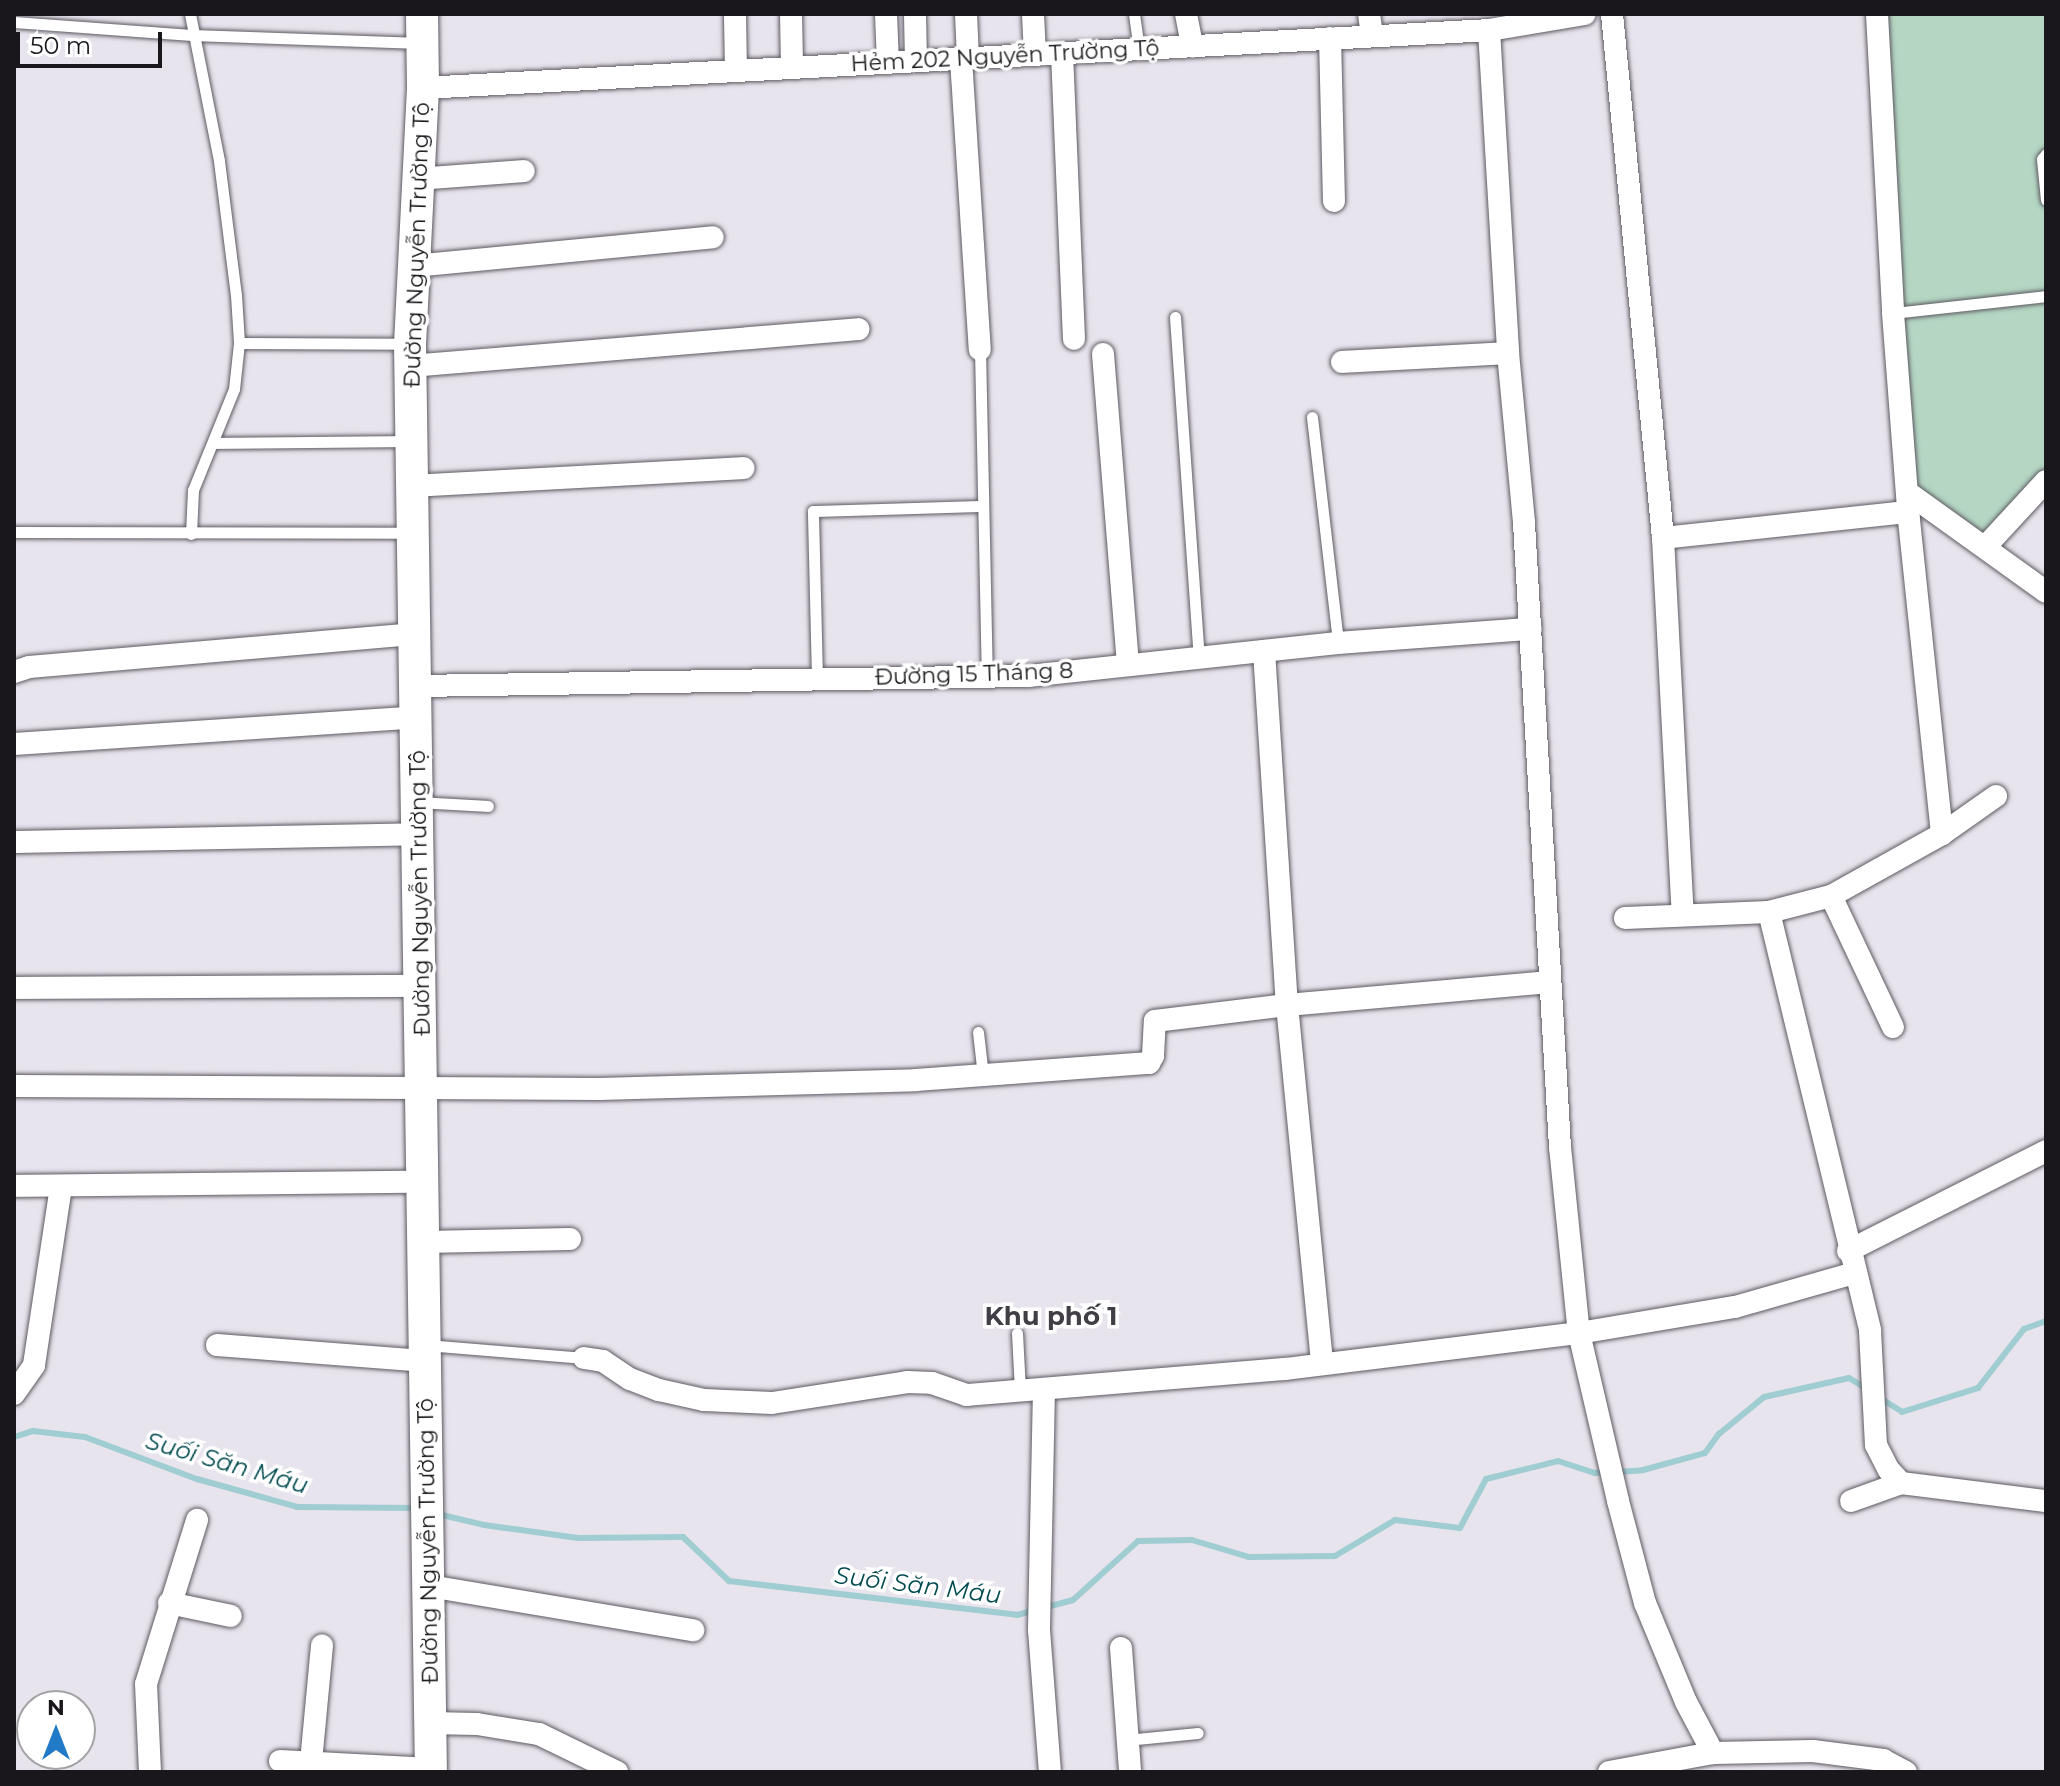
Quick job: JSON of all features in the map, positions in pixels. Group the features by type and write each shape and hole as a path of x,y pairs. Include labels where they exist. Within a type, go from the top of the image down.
{"main road":[{"name":"Đường Nguyễn Trường Tộ","path":"422,28 423,88 410,355 431,1770"}],"street":[{"path":"735,14 736,71"},
{"path":"791,14 792,68"},
{"path":"886,14 888,63"},
{"path":"915,14 916,61"},
{"path":"966,14 964,58 980,349"},
{"path":"1033,14 1035,55"},
{"path":"1186,14 1192,46"},
{"name":"Hẻm 202 Nguyễn Trường Tộ","path":"423,88 1330,38 1370,25 1489,30 1537,18 1585,14"},
{"path":"1612,14 1663,538 1683,914"},
{"path":"1877,14 1893,313 1908,502 1942,834"},
{"path":"1489,30 1508,353 1530,629 1560,1147 1579,1333 1645,1603 1686,1702 1713,1753"},
{"path":"1330,38 1334,201"},
{"path":"1062,53 1074,339"},
{"path":"418,179 524,171"},
{"path":"414,266 713,237"},
{"path":"410,355 858,329"},
{"path":"1342,362 1508,353"},
{"path":"1103,354 1128,665"},
{"path":"413,486 744,468"},
{"path":"1986,546 2046,481"},
{"path":"1663,538 1908,502 1986,546 2046,592"},
{"name":"Đường 15 Tháng 8","path":"14,744 417,702 817,678 987,678 1338,643 1530,629"},
{"path":"14,672 29,667 416,634"},
{"path":"1264,651 1287,1005 1322,1363"},
{"path":"1625,918 1769,912 1831,896 1942,834 1996,796"},
{"path":"14,842 419,834"},
{"path":"1831,896 1893,1027"},
{"path":"1769,912 1870,1331 1876,1445 1889,1470 1901,1483"},
{"path":"14,1086 599,1089 983,1076 1149,1063 1153,1056 1155,1021 1287,1005 1550,982"},
{"path":"14,988 421,986"},
{"path":"584,1358 603,1361 630,1379 659,1390 737,1403 819,1398 907,1382 932,1383 967,1395 1020,1391 1322,1363 1579,1333 1735,1307 1851,1262 2046,1151"},
{"path":"14,1186 424,1182"},
{"path":"14,1394 34,1365 61,1186"},
{"path":"424,1242 570,1239"},
{"path":"217,1345 426,1353"},
{"path":"1044,1389 1039,1630 1050,1772"},
{"path":"1851,1501 1901,1483 2046,1501"},
{"path":"150,1772 146,1684 197,1520"},
{"path":"429,1586 693,1630"},
{"path":"169,1603 231,1616"},
{"path":"311,1762 322,1646"},
{"path":"1121,1648 1130,1772"},
{"path":"430,1723 477,1724 539,1734 617,1772"},
{"path":"1609,1772 1713,1753 1752,1763 1813,1751 1883,1760 1906,1772"},
{"path":"280,1761 431,1770"}],"lane":[{"path":"190,14 219,161 239,343 234,389 214,443 198,471 193,490 191,534"},
{"path":"1134,14 1139,48"},
{"path":"14,22 192,35 422,28"},
{"path":"2046,154 2042,159 2046,200"},
{"path":"1893,313 2046,296"},
{"path":"1175,317 1199,658"},
{"path":"239,343 410,355"},
{"path":"980,349 987,678"},
{"path":"1312,417 1338,643"},
{"path":"214,443 412,441"},
{"path":"817,678 813,511 982,506"},
{"path":"14,532 414,533"},
{"path":"417,802 488,806"},
{"path":"978,1032 983,1076"},
{"path":"1017,1333 1020,1391"},
{"path":"426,1353 584,1358"},
{"path":"1126,1740 1198,1733"}],"green space":[{"path":"1884,14 2046,14 2046,471 1985,537 1914,488"}],"waterway":[{"name":"Suối Săn Máu","path":"1880,1398 1902,1412 1978,1388 2024,1329 2046,1321"},
{"name":"Suối Săn Máu","path":"1617,1472 1643,1470 1705,1453 1719,1434 1764,1397 1849,1378 1867,1389"},
{"name":"Suối Săn Máu","path":"14,1437 33,1431 85,1437 197,1479 297,1507 415,1508"},
{"name":"Suối Săn Máu","path":"438,1514 484,1525 578,1538 683,1537 729,1581 1017,1615 1073,1600 1138,1541 1192,1540 1249,1557 1335,1556 1395,1520 1460,1528 1486,1479 1558,1461 1595,1473 1606,1472"}],"district":[{"name":"Khu phố 1","path":"1051,1317"}]}
